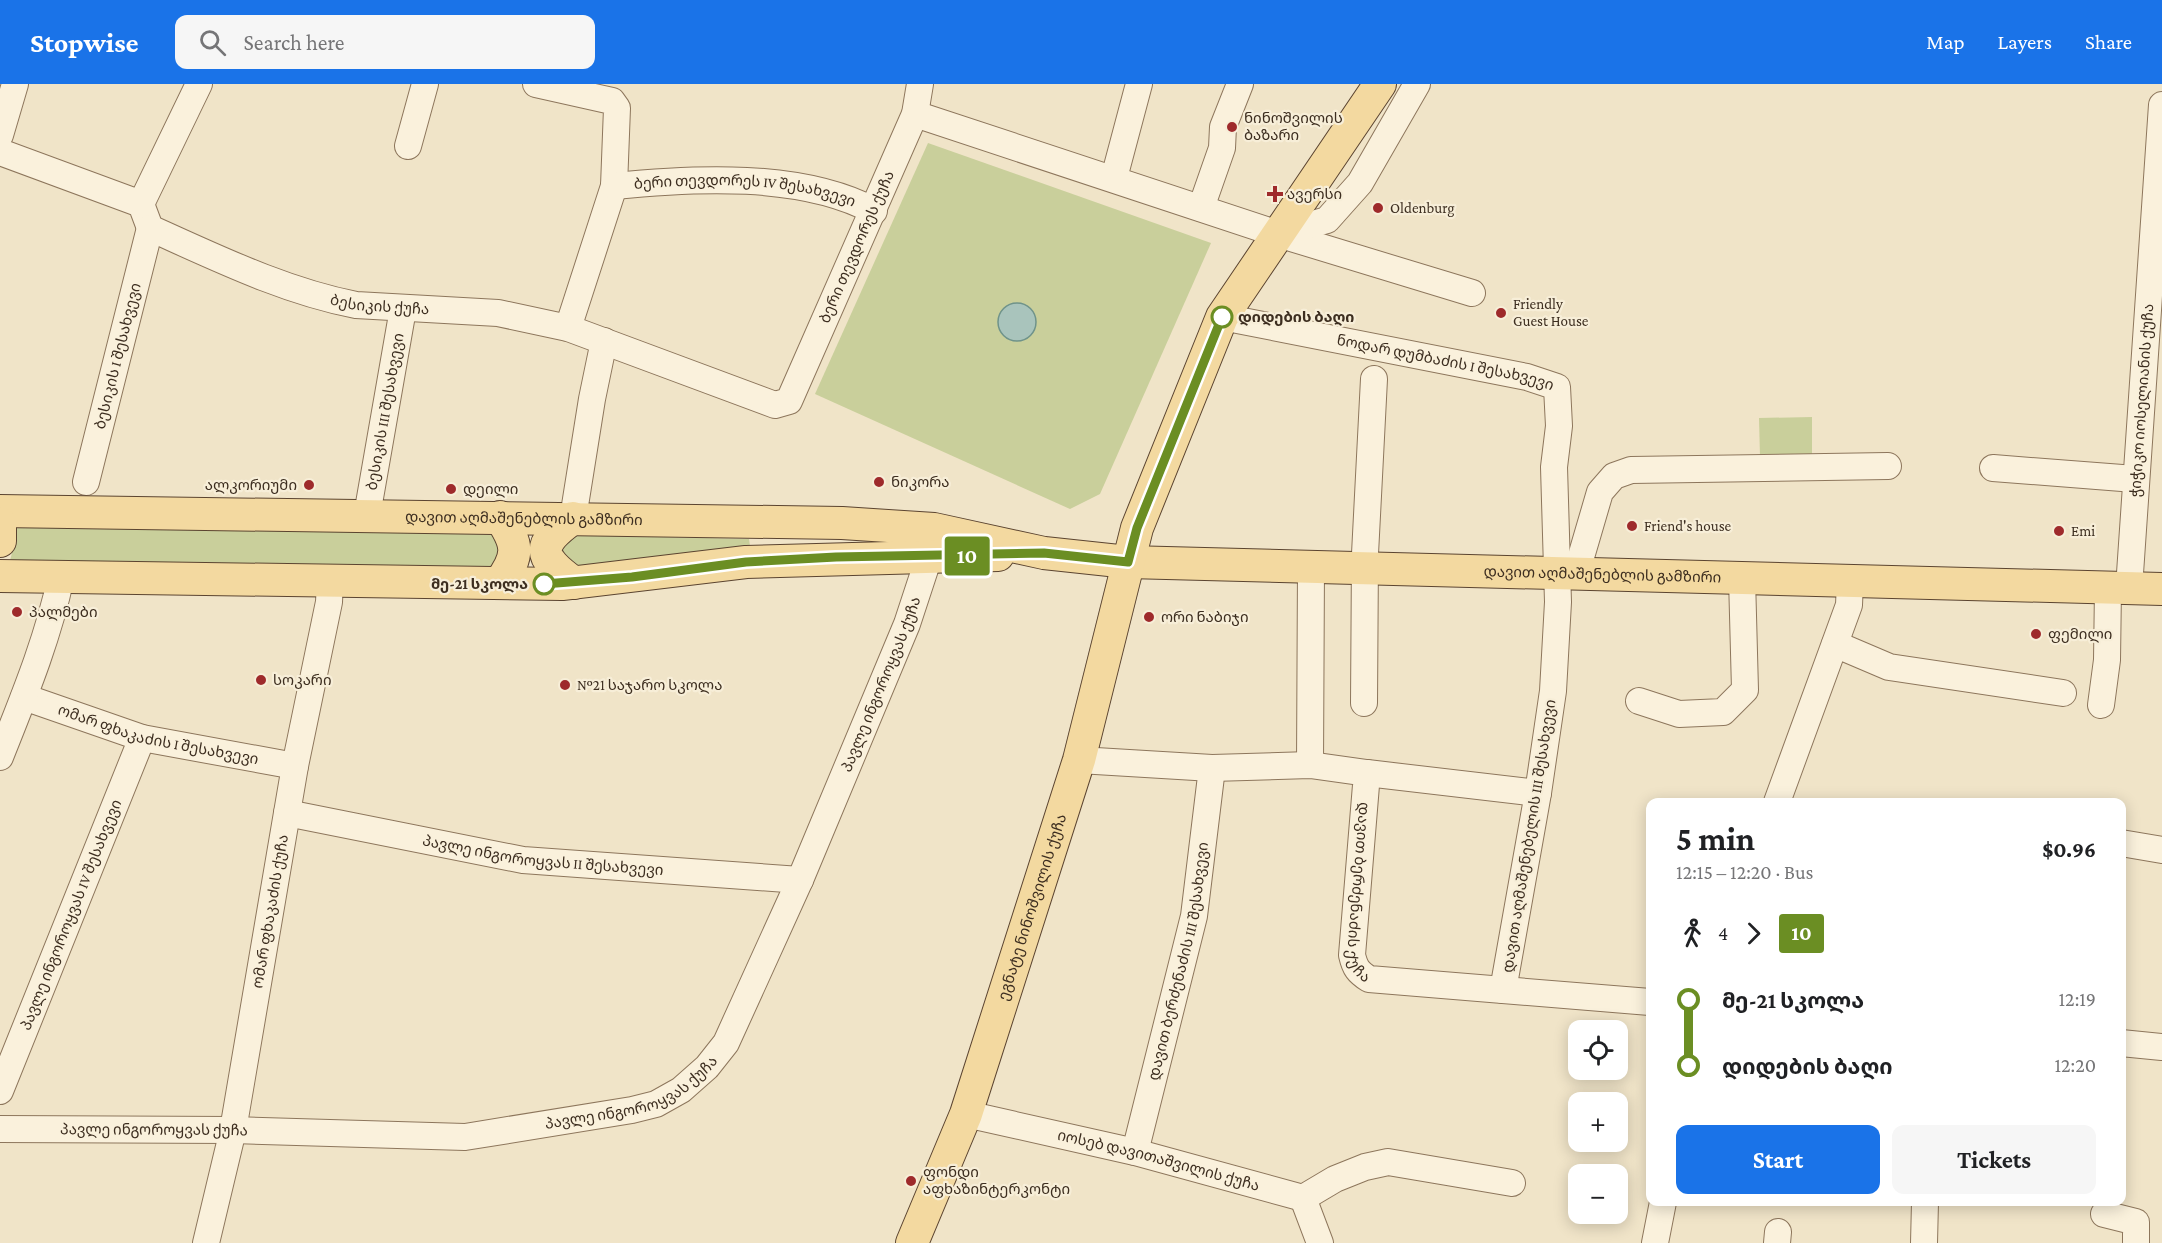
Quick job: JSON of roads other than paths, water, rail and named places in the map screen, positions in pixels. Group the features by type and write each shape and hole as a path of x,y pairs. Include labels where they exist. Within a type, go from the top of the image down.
{"main road":[{"name":"ეგნატე ნინოშვილის ქუჩა","path":"912,1243 966,1114 1079,760 1137,528 1222,317 1380,84"},
{"name":"დავით აღმაშენებლის გამზირი","path":"0,511 842,523 934,529 1044,553 1128,562 2162,589"},
{"path":"500,517 514,539 515,554 510,569 500,582"},
{"path":"573,518 552,534 546,546 548,560 553,568 574,583"},
{"path":"0,523 0,541"},
{"name":"დავით აღმაშენებლის გამზირი","path":"0,576 574,583 746,562 836,557 1044,553"}],"street":[{"path":"0,135 15,84"},
{"name":"ბესიკის I შესახვევი","path":"86,482 146,216 199,84"},
{"path":"408,147 425,84"},
{"name":"ბერი თევდორეს IV შესახვევი","path":"536,84 616,103 614,186 568,328"},
{"name":"ბერი თევდორეს ქუჩა","path":"783,405 789,401 874,211 915,114 920,84"},
{"path":"1114,178 1138,84"},
{"path":"1201,208 1222,148 1223,127 1240,84"},
{"path":"1278,234 1327,220 1360,183 1417,84"},
{"name":"ჭიჭიკო იოსელიანის ქუჩა","path":"2101,705 2135,479 2151,410 2162,105"},
{"path":"915,114 1278,234 1472,293"},
{"name":"ბესიკის ქუჩა","path":"0,152 146,216 245,272 334,301 403,309 498,313 568,328 775,405 783,405"},
{"name":"ბერი თევდორეს IV შესახვევი","path":"614,186 674,180 770,184 850,198 874,211"},
{"name":"ბესიკის III შესახვევი","path":"367,515 403,309"},
{"name":"ნოდარ დუმბაძის I შესახვევი","path":"1222,317 1527,377 1557,387 1559,426 1554,467 1558,554 1566,574"},
{"path":"573,518 604,340"},
{"path":"1364,703 1365,568 1374,379"},
{"path":"1566,574 1600,492 1614,476 1631,470 1888,466"},
{"path":"1993,468 2135,479"},
{"name":"პავლე ინგოროყვას ქუჩა","path":"0,1129 233,1130 465,1137 632,1110 656,1104 681,1090 707,1067 726,1043 800,880 907,624 929,557"},
{"path":"1310,765 1311,567"},
{"name":"დავით აღმაშენებელის III შესახვევი","path":"1503,990 1539,793 1553,691 1558,602 1566,574"},
{"path":"0,757 6,725 24,697 56,600 61,577"},
{"path":"1639,701 1679,714 1723,712 1744,690 1742,578"},
{"name":"ომარ ფხაკაძის ქუჩა","path":"206,1243 233,1130 295,766 329,602 330,580"},
{"path":"1778,798 1849,605 1850,581"},
{"path":"1835,644 1889,667 2063,693"},
{"name":"ომარ ფხაკაძის I შესახვევი","path":"24,697 142,738 295,766"},
{"name":"პავლე ინგოროყვას IV შესახვევი","path":"0,1091 142,738"},
{"name":"დავით ბერძენაძის ქუჩა","path":"1079,760 1212,768 1310,765 1367,773 1352,956 1355,969 1369,979 1646,1002"},
{"name":"დავით ბერძენაძის III შესახვევი","path":"1135,1152 1194,916 1212,768"},
{"path":"1367,773 1539,793"},
{"name":"პავლე ინგოროყვას II შესახვევი","path":"288,813 523,860 800,880"},
{"path":"2126,844 2162,850"},
{"path":"2126,1043 2162,1047"},
{"name":"იოსებ დავითაშვილის ქუჩა","path":"966,1114 1135,1152 1303,1198"},
{"path":"1320,1243 1303,1198 1335,1179 1365,1167 1388,1162 1512,1183"},
{"path":"1655,1243 1662,1206"},
{"path":"1924,1243 1925,1206"},
{"path":"2104,1214 2136,1222 2136,1243"}],"water":[{"path":"1017,303 1030,309 1036,322 1030,335 1017,341 1004,335 998,322 1004,309"}],"place":[{"name":"ნინოშვილის ბაზარი","path":"1232,127"},
{"name":"ავერსი","path":"1275,194"},
{"name":"Oldenburg","path":"1378,208"},
{"name":"Friendly Guest House","path":"1501,313"},
{"name":"დიდების ბაღი","path":"1222,317"},
{"name":"ნიკორა","path":"879,482"},
{"name":"ალკორიუმი","path":"309,485"},
{"name":"დეილი","path":"451,489"},
{"name":"Friend's house","path":"1632,526"},
{"name":"Emi","path":"2059,531"},
{"name":"მე-21 სკოლა","path":"544,584"},
{"name":"პალმები","path":"17,612"},
{"name":"ორი ნაბიჯი","path":"1149,617"},
{"name":"ფემილი","path":"2036,634"},
{"name":"სოკარი","path":"261,680"},
{"name":"№21 საჯარო სკოლა","path":"565,685"},
{"name":"ფონდი აფხაზინტერკონტი","path":"911,1181"}]}
